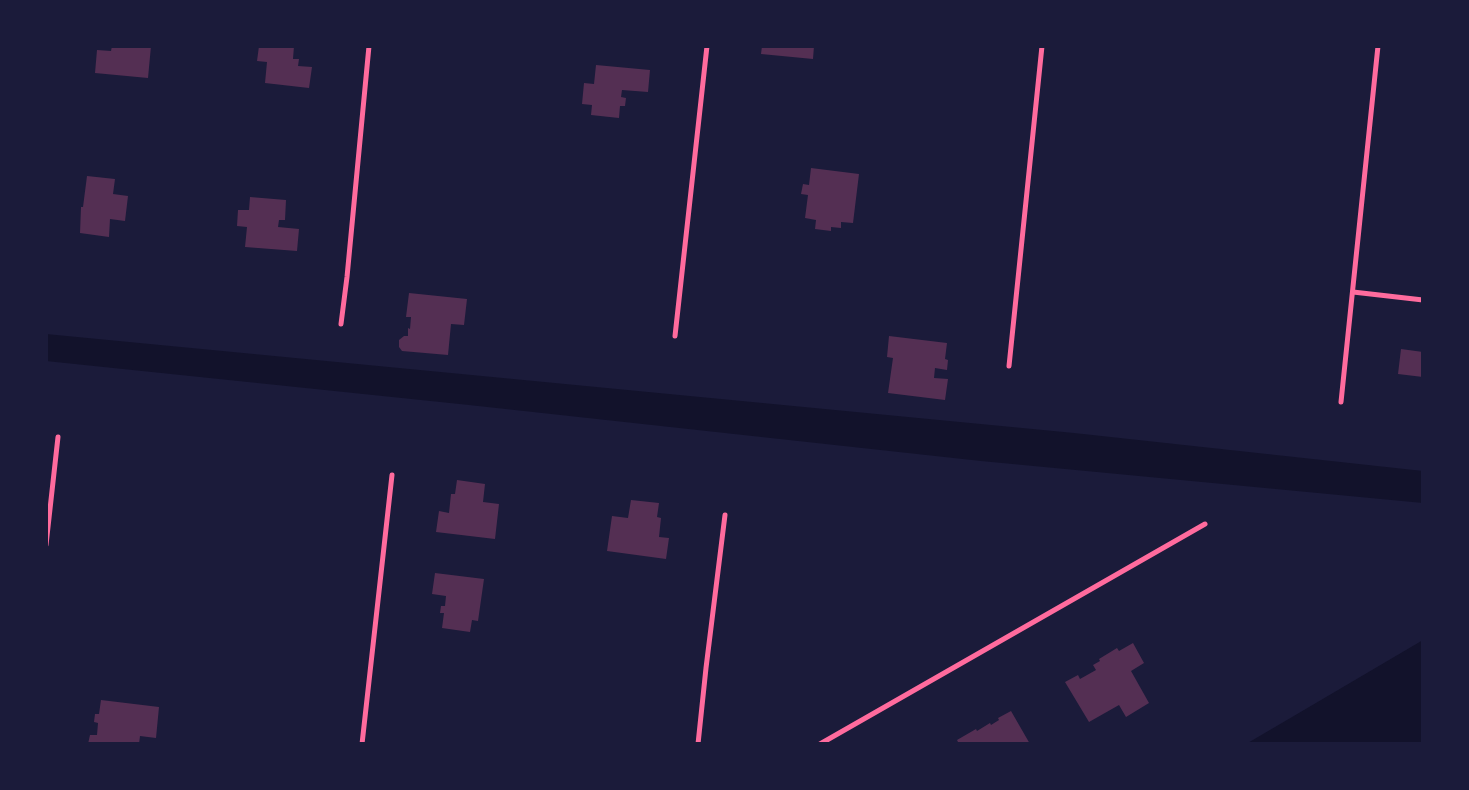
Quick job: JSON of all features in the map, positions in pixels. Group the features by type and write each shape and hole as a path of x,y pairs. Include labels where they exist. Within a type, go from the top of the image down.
{"street":[{"path":"341,324 348,277 369,46"},
{"path":"675,336 707,46"},
{"path":"1009,366 1042,46"},
{"path":"1341,402 1378,46"},
{"path":"1353,292 1423,300"},
{"path":"46,545 58,437"},
{"path":"362,744 392,475"},
{"path":"698,744 725,516"},
{"path":"820,744 1205,524"}],"shaded area":[{"path":"46,334 1074,433 1423,471 1423,503 981,461 46,361"},
{"path":"1423,640 1423,744 1246,744 1304,710"}],"building":[{"path":"112,46 151,46 148,78 95,73 97,50 111,51"},
{"path":"259,46 294,46 293,59 299,59 298,66 312,67 309,88 265,83 267,62 257,61"},
{"path":"762,46 814,46 813,59 761,54"},
{"path":"596,65 650,70 648,92 622,90 621,97 626,98 625,106 620,106 619,118 591,115 592,105 582,104 584,83 594,84"},
{"path":"811,168 859,174 853,223 841,222 841,228 831,227 831,231 815,229 816,220 805,218 808,195 801,194 803,184 809,185"},
{"path":"87,176 115,179 113,194 128,196 125,221 110,219 109,237 80,233 81,207 83,207"},
{"path":"250,197 286,200 285,220 279,220 278,227 299,229 297,251 245,247 247,227 237,226 238,210 249,210"},
{"path":"409,293 467,299 464,325 451,324 448,355 402,351 399,347 399,340 404,336 408,336 408,328 410,329 411,317 406,317"},
{"path":"889,336 947,343 945,359 948,360 947,370 935,368 934,378 948,379 945,400 888,393 893,358 887,357"},
{"path":"1401,349 1423,352 1423,377 1398,374"},
{"path":"457,480 485,484 483,502 499,504 495,539 436,532 439,511 449,513 451,494 455,494"},
{"path":"631,500 659,503 657,517 661,518 659,537 669,538 666,559 607,551 612,516 628,518"},
{"path":"435,573 484,579 478,621 472,620 470,632 442,628 444,613 440,613 441,606 445,606 446,596 432,594"},
{"path":"1133,643 1144,663 1131,671 1149,703 1126,717 1119,705 1089,722 1065,682 1078,675 1080,679 1096,670 1093,665 1100,661 1099,659 1117,648 1119,651"},
{"path":"101,700 159,707 156,738 140,736 139,744 88,744 90,735 97,735 98,723 94,722 95,714 99,714"},
{"path":"1011,711 1030,744 959,744 957,740 976,729 977,731 990,723 991,725 999,720 998,718"}]}
